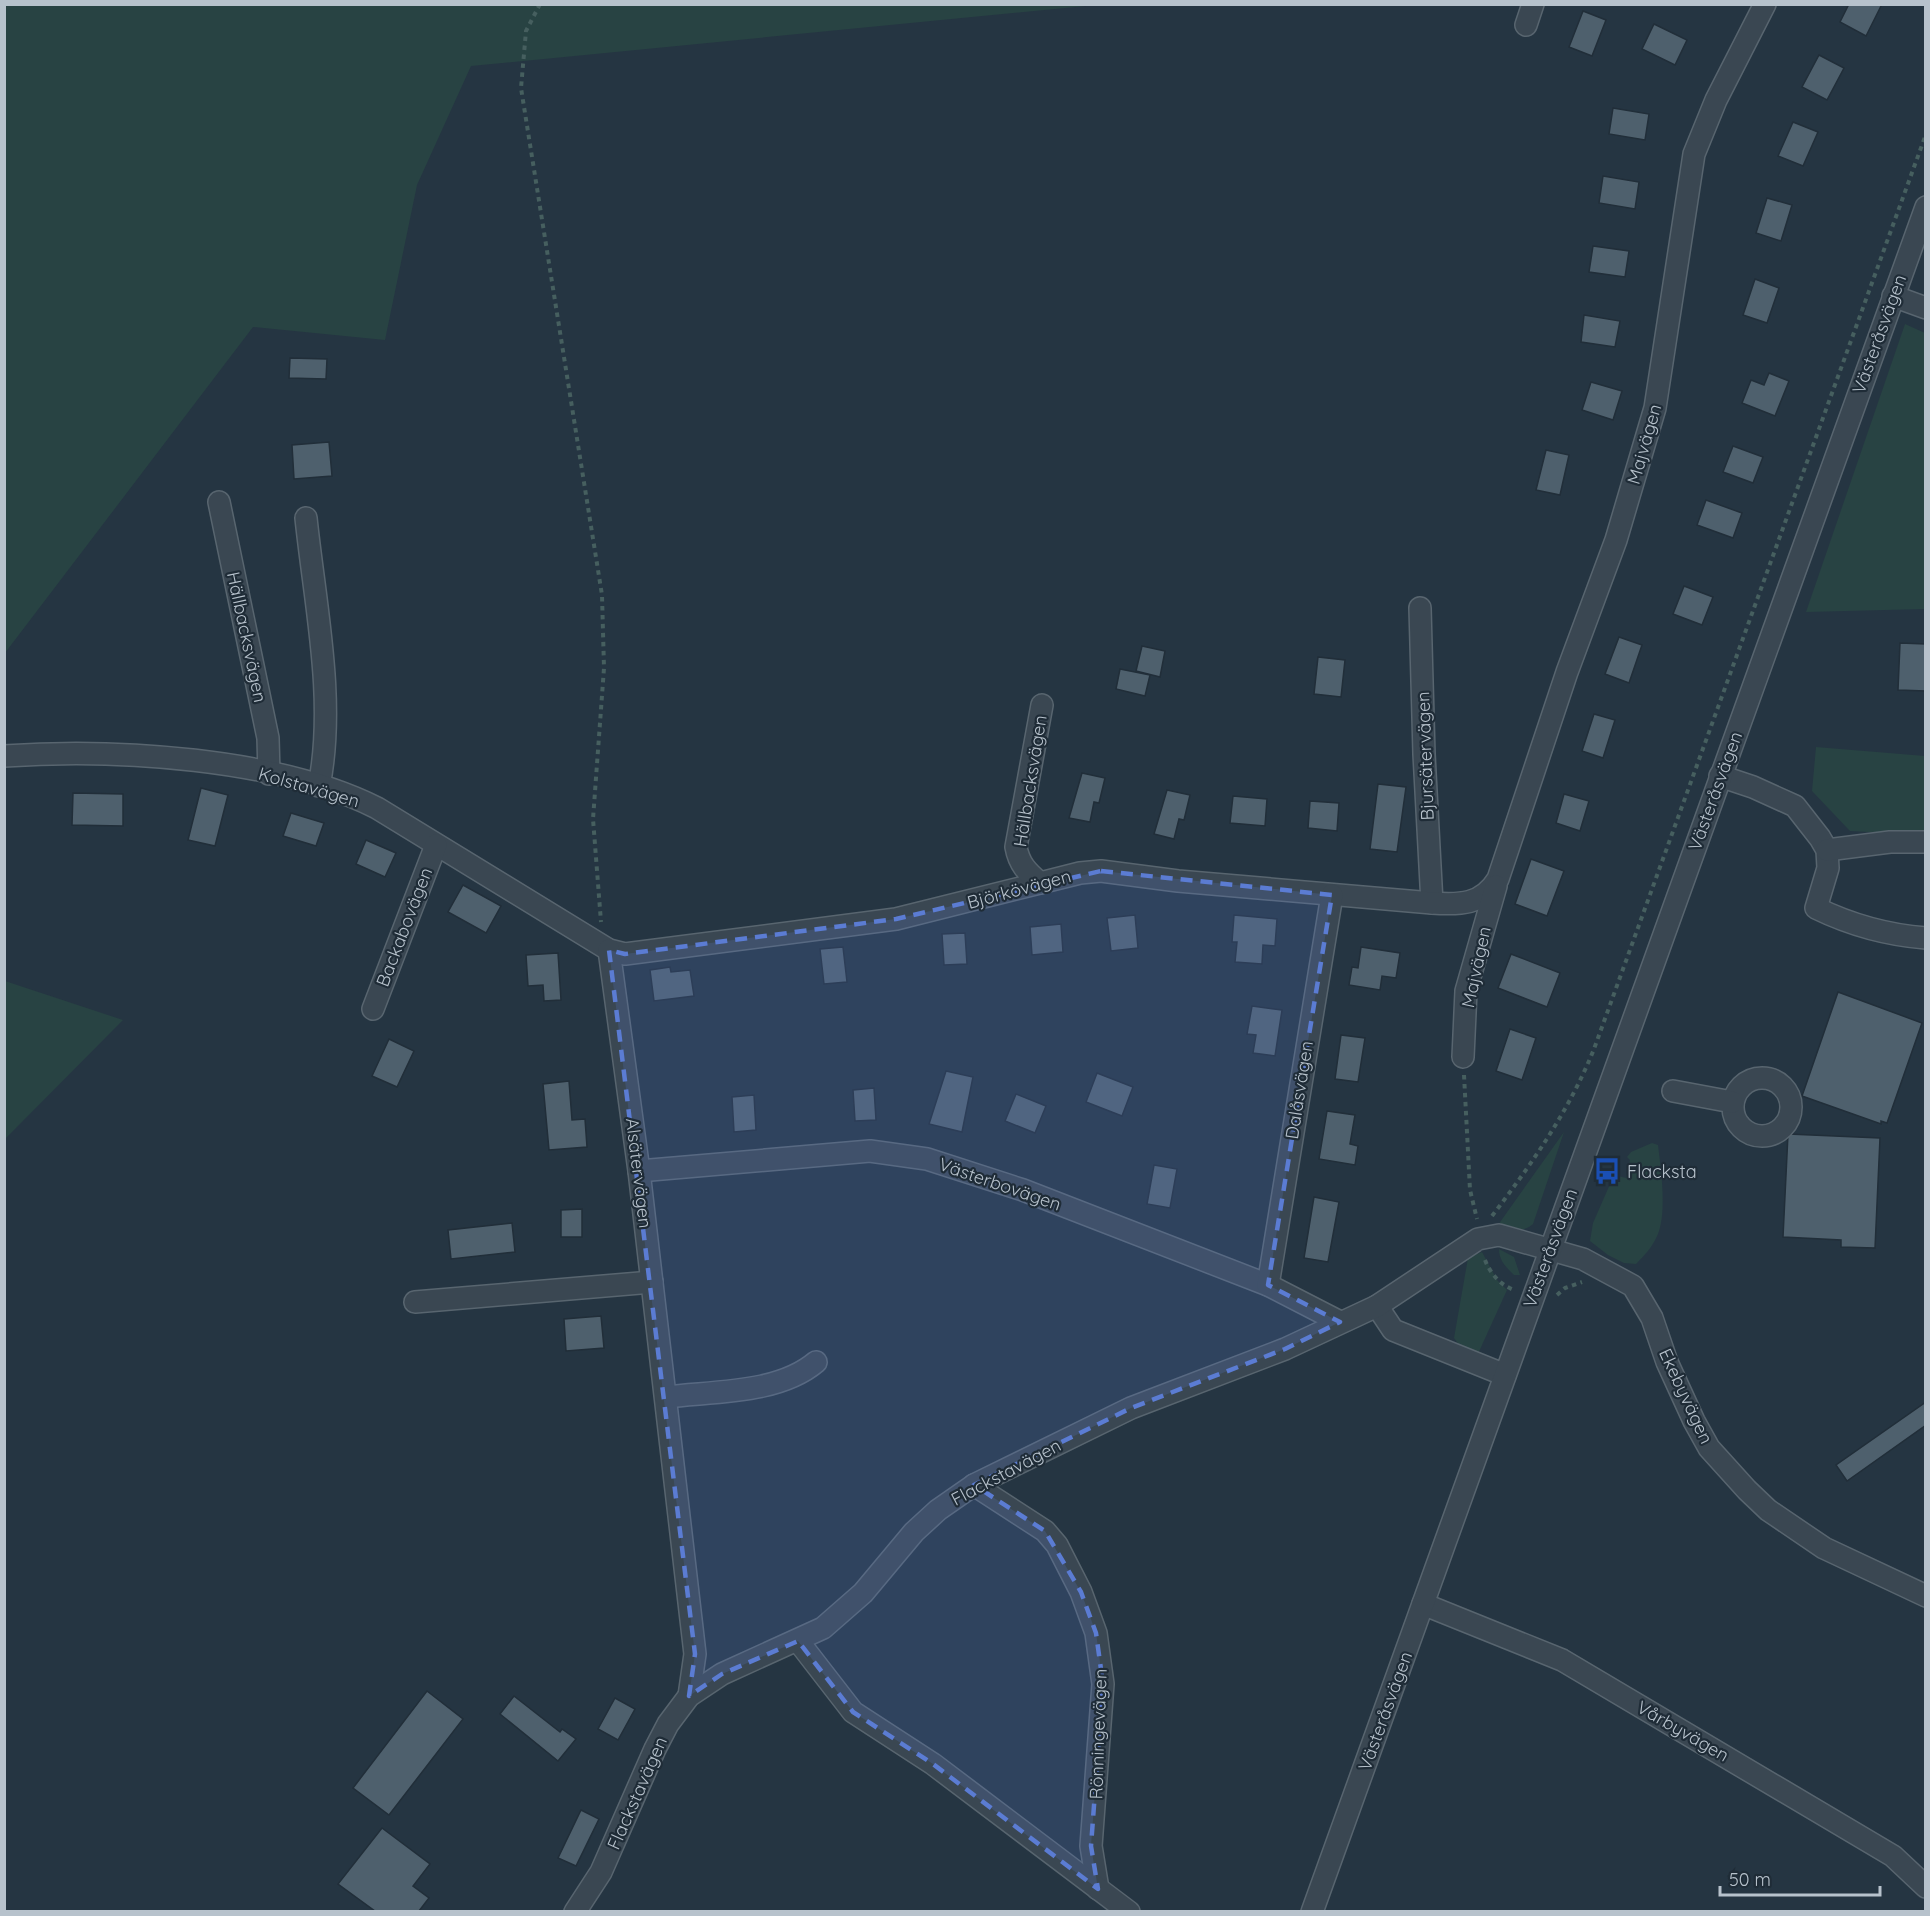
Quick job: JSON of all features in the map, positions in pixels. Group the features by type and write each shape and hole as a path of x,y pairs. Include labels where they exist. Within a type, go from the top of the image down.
{"street":[{"path":"1526,25 1533,4"},
{"name":"Majvägen","path":"1462,1057 1466,991 1498,879 1567,672 1616,540 1655,408 1694,154 1716,100 1764,4"},
{"name":"Västeråsvägen","path":"1312,1911 1926,207"},
{"path":"1893,296 1926,308"},
{"name":"Hällbacksvägen","path":"219,502 266,728 269,774"},
{"path":"306,518 327,712 326,749 319,786"},
{"name":"Bjursätervägen","path":"1420,608 1424,754 1432,903"},
{"name":"Hällbacksvägen","path":"1040,883 1028,873 1019,860 1016,847 1042,705"},
{"name":"Kolstavägen","path":"4,756 68,753 141,755 269,774 319,786 370,805 609,950"},
{"path":"1720,776 1753,787 1795,806 1827,850 1828,868 1816,908 1844,921 1887,934 1926,938"},
{"path":"1827,850 1890,842 1926,842"},
{"name":"Backabovägen","path":"373,1009 436,845"},
{"name":"Björkövägen","path":"609,950 625,954 896,919 1040,883 1101,871 1178,881 1432,903"},
{"name":"Majvägen","path":"1432,903 1455,904 1477,901 1490,891 1498,879"},
{"name":"Dalåsvägen","path":"1268,1285 1332,895"},
{"name":"Alsätervägen","path":"609,950 639,1171 695,1654 689,1696"},
{"path":"1673,1090 1732,1102"},
{"name":"Västerbovägen","path":"639,1171 870,1150 917,1157 1023,1190 1268,1285 1340,1322"},
{"path":"1485,1233 1499,1235 1549,1251"},
{"name":"Flackstavägen","path":"575,1911 601,1872 668,1724 689,1696 722,1674 823,1628 863,1593 914,1532 938,1510 974,1485 1131,1408 1285,1349 1377,1306 1485,1233"},
{"name":"Ekebyvägen","path":"1549,1251 1583,1259 1633,1286 1652,1318 1680,1393 1710,1448 1768,1510 1824,1548 1926,1596"},
{"path":"415,1302 652,1282"},
{"path":"1377,1306 1393,1330 1505,1375"},
{"path":"666,1397 777,1384 802,1374 816,1362"},
{"name":"Rönningevägen","path":"974,1485 1046,1531 1057,1545 1081,1592 1096,1633 1103,1684 1091,1846 1098,1889"},
{"name":"Vårbyvägen","path":"1424,1604 1523,1643 1591,1676 1893,1856 1926,1887"},
{"path":"798,1641 853,1712 933,1764 1129,1911"}],"path":[{"path":"540,4 526,31 521,88 602,595 604,668 593,846 602,931 609,950"},
{"path":"1589,1284 1578,1283 1565,1288 1552,1303 1506,1287 1492,1274 1483,1257 1489,1219 1550,1137 1582,1078 1926,134"},
{"path":"1462,1057 1470,1190 1474,1217 1485,1233"}],"highlighted area":[{"path":"1101,871 1332,895 1268,1285 1340,1322 1285,1349 1131,1408 974,1485 1045,1531 1081,1592 1096,1633 1103,1684 1091,1846 1098,1889 933,1764 853,1712 798,1641 722,1674 689,1696 695,1654 609,950 625,954 896,919"}],"green space":[{"path":"5,4 1096,5 471,66 417,185 385,340 253,327 5,653"},
{"path":"1905,324 1925,333 1925,609 1806,612"},
{"path":"1816,747 1925,756 1925,835 1850,831 1812,791"},
{"path":"4,981 123,1020 5,1139"},
{"path":"1564,1132 1533,1224 1521,1230 1498,1225"},
{"path":"1652,1143 1658,1145 1661,1166 1663,1202 1661,1225 1654,1242 1639,1261 1636,1264 1624,1263 1608,1255 1590,1241 1593,1223 1614,1175 1626,1178 1630,1160 1627,1157 1631,1152"},
{"path":"1499,1249 1514,1257 1520,1275 1514,1275 1506,1266 1500,1257"},
{"path":"1482,1252 1497,1280 1507,1290 1477,1356 1469,1358 1454,1338 1468,1258"}],"building":[{"path":"1849,4 1882,4 1866,36 1840,22"},
{"path":"1583,11 1606,20 1592,56 1569,47"},
{"path":"1654,24 1687,40 1675,65 1642,49"},
{"path":"1819,55 1844,68 1827,100 1802,87"},
{"path":"1613,108 1649,114 1645,140 1609,134"},
{"path":"1793,122 1818,132 1803,166 1778,156"},
{"path":"1603,176 1639,182 1635,209 1599,203"},
{"path":"1767,198 1792,205 1781,241 1756,233"},
{"path":"1593,246 1629,251 1625,277 1589,272"},
{"path":"1755,279 1779,288 1767,323 1743,315"},
{"path":"1584,315 1620,321 1615,347 1581,342"},
{"path":"290,358 327,359 326,379 289,378"},
{"path":"1769,373 1789,381 1775,416 1742,403 1751,380 1764,385"},
{"path":"1591,382 1622,391 1613,420 1582,410"},
{"path":"329,442 332,476 294,479 292,445"},
{"path":"1733,446 1763,457 1753,483 1723,472"},
{"path":"1546,450 1569,455 1560,495 1536,490"},
{"path":"1706,500 1742,513 1733,538 1697,525"},
{"path":"1684,586 1713,597 1702,625 1673,614"},
{"path":"1619,637 1642,645 1629,683 1605,674"},
{"path":"1900,643 1926,644 1926,691 1898,690"},
{"path":"1142,646 1165,651 1160,677 1136,671"},
{"path":"1318,657 1345,660 1341,697 1314,694"},
{"path":"1120,669 1150,675 1145,696 1116,689"},
{"path":"1594,714 1615,720 1603,758 1582,751"},
{"path":"1082,773 1105,778 1099,803 1094,802 1090,822 1069,818"},
{"path":"1378,784 1406,787 1397,852 1370,849"},
{"path":"201,788 228,795 215,846 188,840"},
{"path":"1167,790 1190,795 1184,820 1179,819 1174,839 1154,834"},
{"path":"73,793 123,794 123,826 72,825"},
{"path":"1564,794 1589,801 1580,831 1556,823"},
{"path":"1233,796 1267,799 1265,826 1230,823"},
{"path":"1310,801 1339,803 1337,831 1308,828"},
{"path":"291,813 324,823 316,846 283,836"},
{"path":"366,840 396,853 385,877 356,864"},
{"path":"1531,859 1564,871 1547,916 1515,904"},
{"path":"463,885 501,906 486,933 448,912"},
{"path":"1135,915 1138,948 1111,951 1107,918"},
{"path":"1234,915 1277,919 1275,946 1263,945 1262,964 1235,962 1237,942 1232,942"},
{"path":"1061,924 1063,952 1032,955 1030,927"},
{"path":"965,933 967,964 944,965 942,934"},
{"path":"843,947 847,982 824,984 820,949"},
{"path":"1361,947 1400,953 1396,978 1382,976 1380,990 1349,985 1352,967 1358,968"},
{"path":"558,953 561,1000 544,1001 543,985 528,986 526,955"},
{"path":"1511,954 1560,973 1547,1007 1498,988"},
{"path":"670,967 671,972 690,970 694,996 654,1001 650,970"},
{"path":"1838,992 1922,1023 1887,1123 1881,1121 1881,1124 1802,1096"},
{"path":"1252,1006 1282,1010 1275,1056 1253,1053 1256,1035 1247,1034"},
{"path":"1510,1029 1536,1038 1522,1080 1496,1071"},
{"path":"1341,1035 1365,1038 1358,1082 1335,1079"},
{"path":"389,1039 414,1051 397,1087 372,1076"},
{"path":"946,1071 973,1077 962,1132 929,1124"},
{"path":"1097,1073 1133,1087 1122,1116 1086,1102"},
{"path":"569,1081 572,1120 585,1119 587,1147 549,1150 543,1084"},
{"path":"874,1088 876,1120 855,1121 853,1090"},
{"path":"1016,1094 1046,1106 1035,1133 1005,1121"},
{"path":"754,1095 756,1130 734,1132 732,1097"},
{"path":"1327,1111 1355,1115 1350,1144 1358,1146 1355,1165 1319,1159"},
{"path":"1788,1134 1880,1138 1875,1248 1841,1247 1841,1240 1783,1237"},
{"path":"1154,1165 1177,1169 1170,1208 1147,1204"},
{"path":"1314,1197 1339,1202 1328,1262 1304,1258"},
{"path":"582,1209 582,1237 561,1237 561,1210"},
{"path":"512,1223 515,1252 451,1259 448,1230"},
{"path":"601,1316 604,1348 566,1351 564,1319"},
{"path":"1926,1402 1926,1425 1847,1481 1836,1465"},
{"path":"427,1691 463,1719 389,1815 353,1788"},
{"path":"514,1696 560,1732 562,1729 576,1739 558,1761 500,1714"},
{"path":"615,1698 635,1709 618,1740 598,1729"},
{"path":"581,1810 599,1819 576,1866 558,1858"},
{"path":"382,1828 430,1864 413,1886 429,1898 419,1911 375,1911 338,1884"}],"place":[{"name":"Flacksta","path":"1607,1171"}]}
